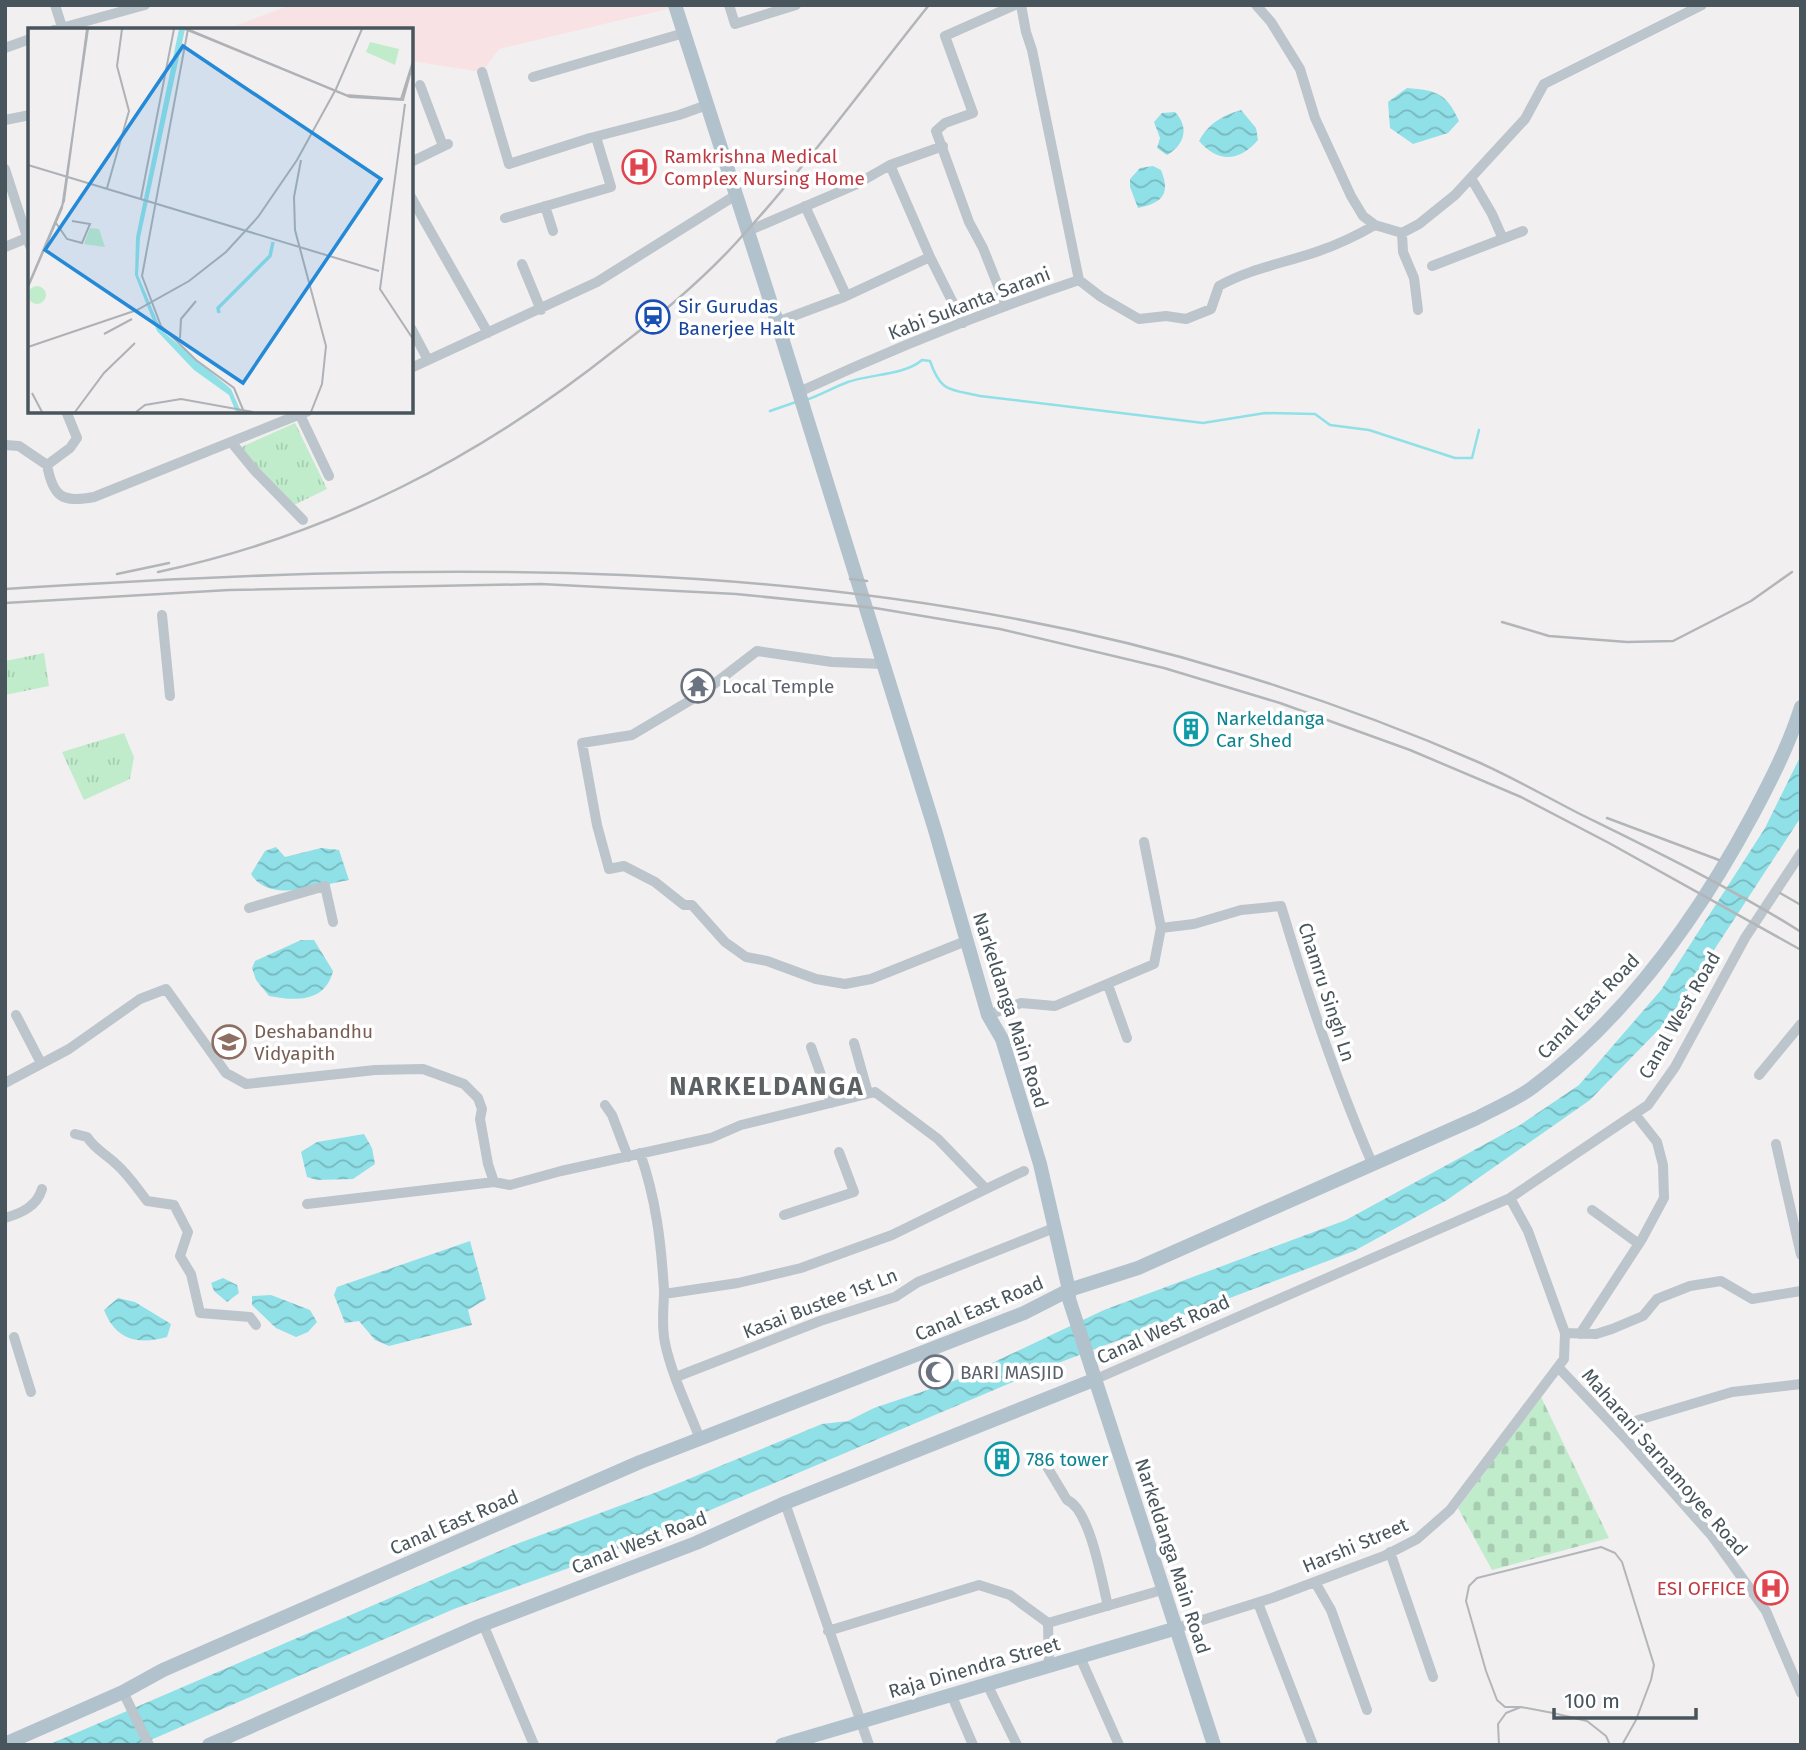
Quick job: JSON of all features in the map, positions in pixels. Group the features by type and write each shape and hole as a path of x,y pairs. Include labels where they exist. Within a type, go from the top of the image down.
{"main road":[{"path":"675,5 799,392"},
{"name":"Narkeldanga Main Road","path":"799,392 948,874 988,1015 1002,1039 1040,1164 1069,1294 1214,1745"},
{"name":"Canal East Road","path":"5,1744 126,1698 163,1670 640,1462 1138,1268 1477,1118 1532,1088 1572,1055 1639,986 1694,914 1732,853 1793,735 1801,707"},
{"name":"Canal West Road","path":"209,1745 483,1624 696,1543 1094,1373"},
{"name":"Raja Dinendra Street","path":"782,1745 1177,1628"}],"street":[{"path":"55,5 58,28 90,22 145,5"},
{"path":"729,5 735,24 796,5"},
{"path":"1006,306 984,248 969,222 936,131 945,124 973,113 945,36 1015,5"},
{"path":"1021,5 1079,279"},
{"path":"1256,5 1271,22 1300,69 1315,118 1363,216 1375,225 1402,233 1419,224 1455,195 1525,119 1544,84 1702,5"},
{"path":"533,77 684,33"},
{"path":"5,48 28,40"},
{"path":"482,72 509,164 707,105"},
{"path":"413,161 445,145 420,85"},
{"path":"5,120 28,115"},
{"path":"505,218 611,187 596,137"},
{"path":"748,231 855,185 890,165 943,146"},
{"path":"890,165 930,257 963,323"},
{"path":"5,169 28,242 5,247"},
{"path":"1471,178 1503,239"},
{"path":"413,367 597,282 736,195"},
{"path":"413,201 488,333"},
{"path":"545,206 553,231"},
{"path":"805,206 846,295"},
{"path":"20,216 28,209"},
{"name":"Kabi Sukanta Sarani","path":"799,392 854,366 1079,279 1101,297 1139,319 1166,316 1186,318 1211,309 1219,286 1237,276 1327,248 1375,225"},
{"path":"1432,265 1523,231"},
{"path":"1402,233 1403,252 1414,278 1418,310"},
{"path":"777,323 930,257"},
{"path":"522,264 541,310"},
{"path":"413,332 428,360"},
{"path":"47,465 70,448 77,438 67,413"},
{"path":"5,445 19,446 47,465 50,484 57,494 69,500 80,500 94,497 304,413 329,476"},
{"path":"232,443 303,520"},
{"path":"162,615 170,696"},
{"path":"883,664 832,662 757,651 701,694 632,735 582,743 597,825 609,869 624,866 655,882 684,905 692,905 725,942 746,957 767,961 816,979 845,984 871,979 966,941"},
{"path":"988,1015 1021,1003 1055,1006 1154,964 1161,928 1144,842"},
{"name":"Canal West Road","path":"1094,1373 1510,1198 1648,1105 1675,1067 1745,938 1801,853"},
{"path":"249,908 326,886 333,922"},
{"name":"Chamru Singh Ln","path":"1161,928 1194,924 1241,910 1280,906 1308,998 1372,1163"},
{"path":"1108,985 1127,1038"},
{"path":"5,1083 69,1049 140,999 166,989 226,1073 246,1084 375,1070 423,1069 464,1084 478,1098 482,1109 480,1119 494,1182"},
{"path":"16,1015 41,1063"},
{"path":"1759,1075 1801,1024"},
{"path":"854,1043 868,1093"},
{"path":"811,1047 831,1103"},
{"path":"307,1204 494,1182 510,1185 711,1138 741,1125 875,1091 938,1139 986,1189"},
{"path":"605,1105 612,1115 628,1157"},
{"path":"1580,1334 1639,1244 1664,1198 1663,1165 1657,1142 1635,1114"},
{"path":"75,1134 87,1137 94,1149 127,1174 147,1201 174,1205 188,1232 180,1256 191,1274 200,1313 250,1317 256,1325"},
{"path":"1776,1144 1801,1255"},
{"path":"784,1216 854,1192 839,1152"},
{"path":"640,1153 652,1189 659,1225 664,1294 661,1317 665,1344 700,1439"},
{"path":"664,1294 738,1283 801,1268 891,1236 1024,1171"},
{"path":"5,1218 28,1209 40,1197 42,1189"},
{"path":"1510,1198 1528,1231 1565,1334 1564,1359 1558,1367"},
{"path":"1592,1210 1639,1244"},
{"name":"Kasai Bustee 1st Ln","path":"676,1377 820,1321 895,1297 918,1282 1054,1228"},
{"path":"1565,1334 1596,1334 1639,1318 1654,1300 1690,1286 1721,1281 1752,1299 1801,1291"},
{"path":"14,1336 31,1392"},
{"name":"Maharani Sarnamoyee Road","path":"1558,1367 1712,1536 1766,1611 1801,1693"},
{"name":"Harshi Street","path":"1177,1628 1315,1582 1417,1539 1450,1510 1558,1367"},
{"path":"1615,1427 1732,1392 1801,1384"},
{"path":"1040,1455 1067,1500 1074,1502 1085,1521 1108,1606"},
{"path":"785,1503 869,1745"},
{"path":"1390,1552 1433,1677"},
{"path":"1315,1582 1331,1610 1367,1710"},
{"path":"828,1631 979,1585 1010,1595 1048,1623"},
{"path":"1048,1623 1162,1590"},
{"path":"1258,1602 1313,1745"},
{"path":"1048,1623 1049,1666"},
{"path":"483,1624 534,1745"},
{"path":"1080,1657 1119,1745"},
{"path":"987,1684 1017,1745"},
{"path":"951,1694 973,1745"},
{"path":"126,1698 149,1745"}],"shaded area":[{"path":"290,5 680,5 499,49 482,72 413,61 413,28 229,28"},
{"name":"ESI OFFICE","path":"1769,1572 1786,1601 1777,1604 1775,1599 1771,1602 1757,1578"}],"green space":[{"path":"295,423 327,489 294,505 239,448"},
{"path":"44,653 49,686 5,695 5,661"},
{"path":"124,733 134,757 130,779 84,800 62,752"},
{"path":"1541,1397 1609,1538 1492,1570 1458,1508"}],"water":[{"path":"1407,88 1440,95 1450,105 1459,121 1448,133 1413,144 1390,128 1388,102"},
{"path":"1241,110 1256,128 1258,140 1243,153 1221,156 1199,141 1217,121"},
{"path":"1175,112 1184,130 1183,136 1178,146 1167,155 1157,148 1160,138 1154,122 1162,113"},
{"path":"1153,166 1161,170 1164,191 1158,200 1138,208 1130,187 1130,179 1140,168"},
{"path":"1801,755 1799,820 1669,1019 1590,1100 1447,1200 1354,1251 1053,1365 597,1558 454,1609 139,1745 48,1745 511,1546 657,1492 822,1424 848,1421 874,1408 954,1381 1104,1310 1346,1220 1520,1125 1579,1085 1661,990 1765,828"},
{"path":"276,847 285,857 321,848 339,850 349,880 296,890 270,888 259,883 251,874 265,851"},
{"path":"301,940 314,940 333,971 329,981 323,989 308,997 289,999 269,996 256,980 252,968 255,961"},
{"path":"364,1134 372,1148 375,1164 353,1179 317,1180 307,1177 301,1152 317,1142"},
{"path":"470,1241 486,1299 468,1310 472,1325 389,1346 375,1340 359,1321 345,1323 334,1295 337,1287"},
{"path":"223,1278 237,1285 239,1293 227,1302 214,1291 211,1283"},
{"path":"271,1295 310,1310 317,1322 308,1332 296,1337 276,1328 252,1305 252,1296"},
{"path":"118,1298 135,1302 171,1324 167,1337 137,1340 121,1334 104,1310"}],"waterway":[{"path":"806,400 848,382 906,369 922,360 930,361 938,379 948,388 980,396 1203,423 1265,413 1315,414 1330,425 1369,430 1455,458 1472,458 1479,430"},
{"path":"770,411 796,402"}],"tram line":[{"path":"1521,1707 1505,1707 1497,1700 1466,1601 1469,1586 1477,1578 1601,1547 1615,1553 1622,1562 1654,1665 1636,1720 1622,1745"},
{"path":"1499,1745 1498,1724 1506,1713 1521,1707 1587,1721 1606,1736 1610,1745"}],"railway":[{"path":"158,572 283,537 343,514 456,458 511,425 564,388 663,312 735,244 810,157 929,5"},
{"path":"117,574 169,563"},
{"path":"5,589 314,574 468,572 623,575 777,585 930,604 1082,632 1232,672 1356,713 1448,749 1503,774 1691,870 1801,932"},
{"path":"1502,622 1549,636 1627,642 1673,641 1751,601 1792,572"},
{"path":"850,579 867,581"},
{"path":"5,603 229,590 541,584 736,594 875,608 1000,629 1164,668 1280,703 1410,750 1521,797 1801,950"},
{"path":"1607,818 1719,860"},
{"path":"1780,893 1801,905"}],"place":[{"name":"Ramkrishna Medical Complex Nursing Home","path":"639,167"},
{"name":"Sir Gurudas Banerjee Halt","path":"653,317"},
{"name":"Local Temple","path":"698,686"},
{"name":"Narkeldanga Car Shed","path":"1191,729"},
{"name":"Deshabandhu Vidyapith","path":"229,1042"},
{"name":"BARI MASJID","path":"936,1372"},
{"name":"786 tower","path":"1002,1459"},
{"name":"ESI OFFICE","path":"1771,1588"}],"district":[{"name":"NARKELDANGA","path":"767,1086"}]}
